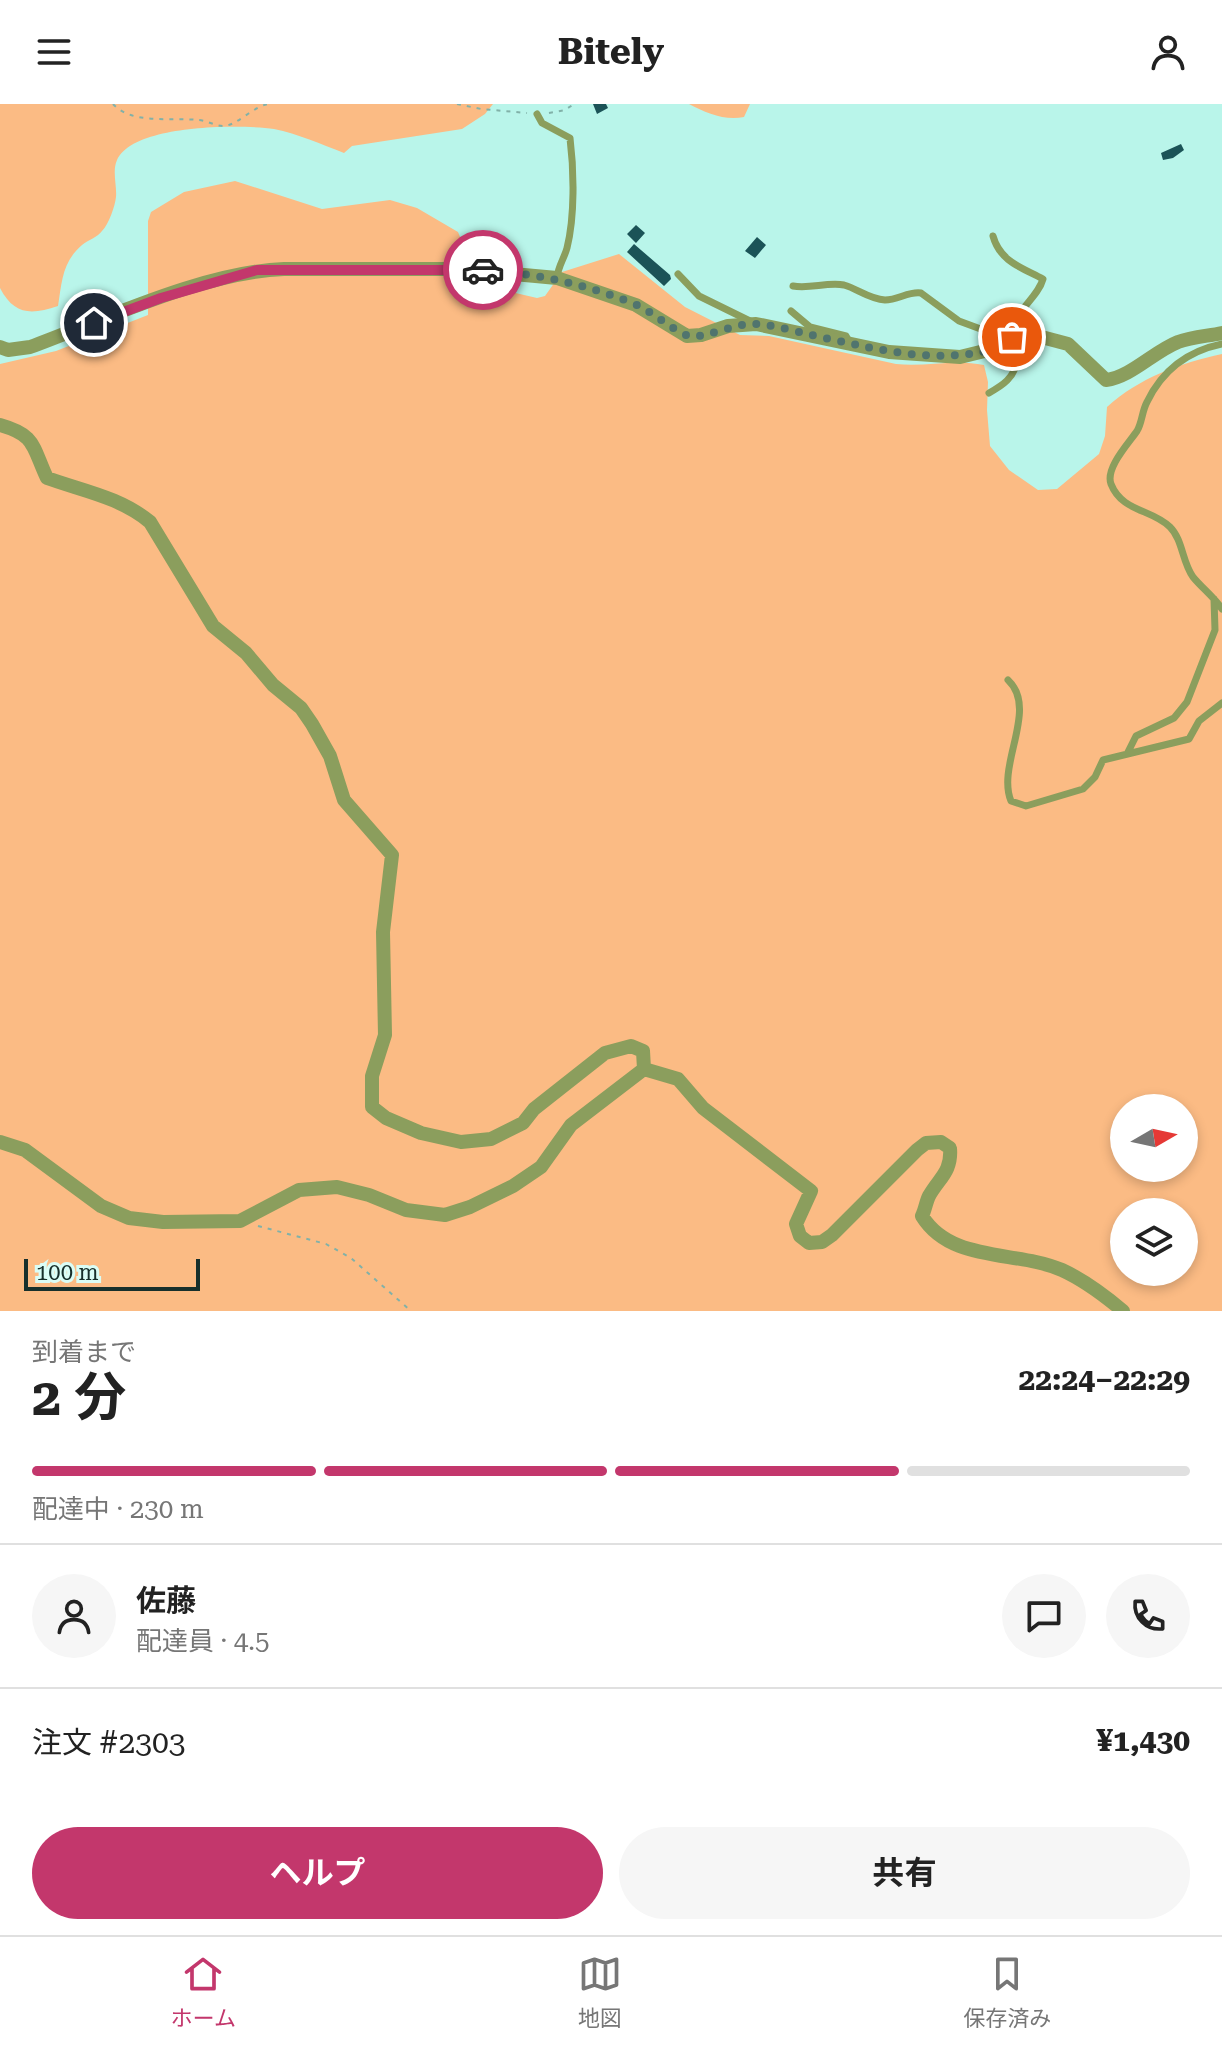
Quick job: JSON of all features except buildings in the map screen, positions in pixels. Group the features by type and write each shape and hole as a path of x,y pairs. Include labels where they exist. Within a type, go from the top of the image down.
{"street":[{"path":"0,347 8,350 30,347 145,303 257,270 458,269 557,278 636,305 687,336 728,326 756,324 889,352 960,357 1034,335 1068,344 1106,380 1120,378 1144,360 1180,341 1222,333"},
{"path":"0,425 23,432 32,443 47,478 107,496 136,510 150,522 213,626 246,653 273,685 301,708 330,756 344,800 392,855 383,932 385,1035 372,1076 372,1107 386,1118 421,1133 461,1142 491,1139 523,1123 534,1109 605,1053 631,1046 643,1051 644,1069"},
{"path":"0,1142 25,1150 101,1206 129,1218 163,1222 240,1221 299,1190 337,1187 369,1195 406,1210 445,1215 470,1207 513,1186 541,1167 571,1125 644,1069"},
{"path":"644,1069 678,1079 703,1108 811,1191 796,1224 800,1236 809,1243 822,1242 832,1235 926,1143 941,1142 950,1148 951,1161 945,1177 929,1196 922,1216 930,1228 951,1243 1060,1270 1098,1291 1123,1311"}],"lane":[{"path":"537,114 542,123 570,138 574,170 567,249 557,268 557,278"},
{"path":"989,393 1006,383 1016,367 1011,331 1043,279 1029,275 1003,255 996,248 993,236"},
{"path":"678,274 699,296 756,324"},
{"path":"793,286 846,286 875,299 891,300 914,292 921,293 959,321 1008,338 1012,344"},
{"path":"791,311 810,327 846,336 850,343"},
{"path":"1222,344 1185,357 1161,379 1145,404 1137,431 1126,443 1110,478 1112,486 1128,505 1169,526 1178,539 1192,575 1222,609"},
{"path":"1127,754 1136,736 1174,718 1187,702 1215,630 1214,599"},
{"path":"1008,680 1020,697 1006,788 1011,801 1026,806 1083,789 1095,777 1103,760 1189,739 1199,721 1222,702"}],"path":[{"path":"113,104 130,116 202,120 224,127 236,122 256,106 268,104"},
{"path":"457,104 537,114 565,110 574,104"},
{"path":"240,1221 326,1244 351,1258 411,1311"}],"shaded area":[{"path":"0,104 493,104 485,114 462,129 352,146 344,153 292,134 258,127 189,129 144,139 127,148 117,160 116,197 111,215 100,233 70,258 58,306 31,311 17,308 0,288"},
{"path":"689,104 750,104 744,117 730,118"},
{"path":"235,181 322,209 390,200 417,208 458,232 472,266 482,280 507,291 537,298 545,296 562,272 619,254 685,307 740,335 769,336 896,364 984,365 988,382 990,446 1009,470 1038,490 1057,489 1099,454 1105,436 1107,407 1119,397 1161,373 1222,354 1222,1311 0,1311 0,364 56,351 148,315 148,221 151,212 184,192"}],"way so far":[{"path":"483,270 557,278 636,305 687,336 728,326 756,324 889,352 960,357 1015,343 1012,337"}],"route":[{"path":"94,323 145,303 257,270 483,270"}]}
